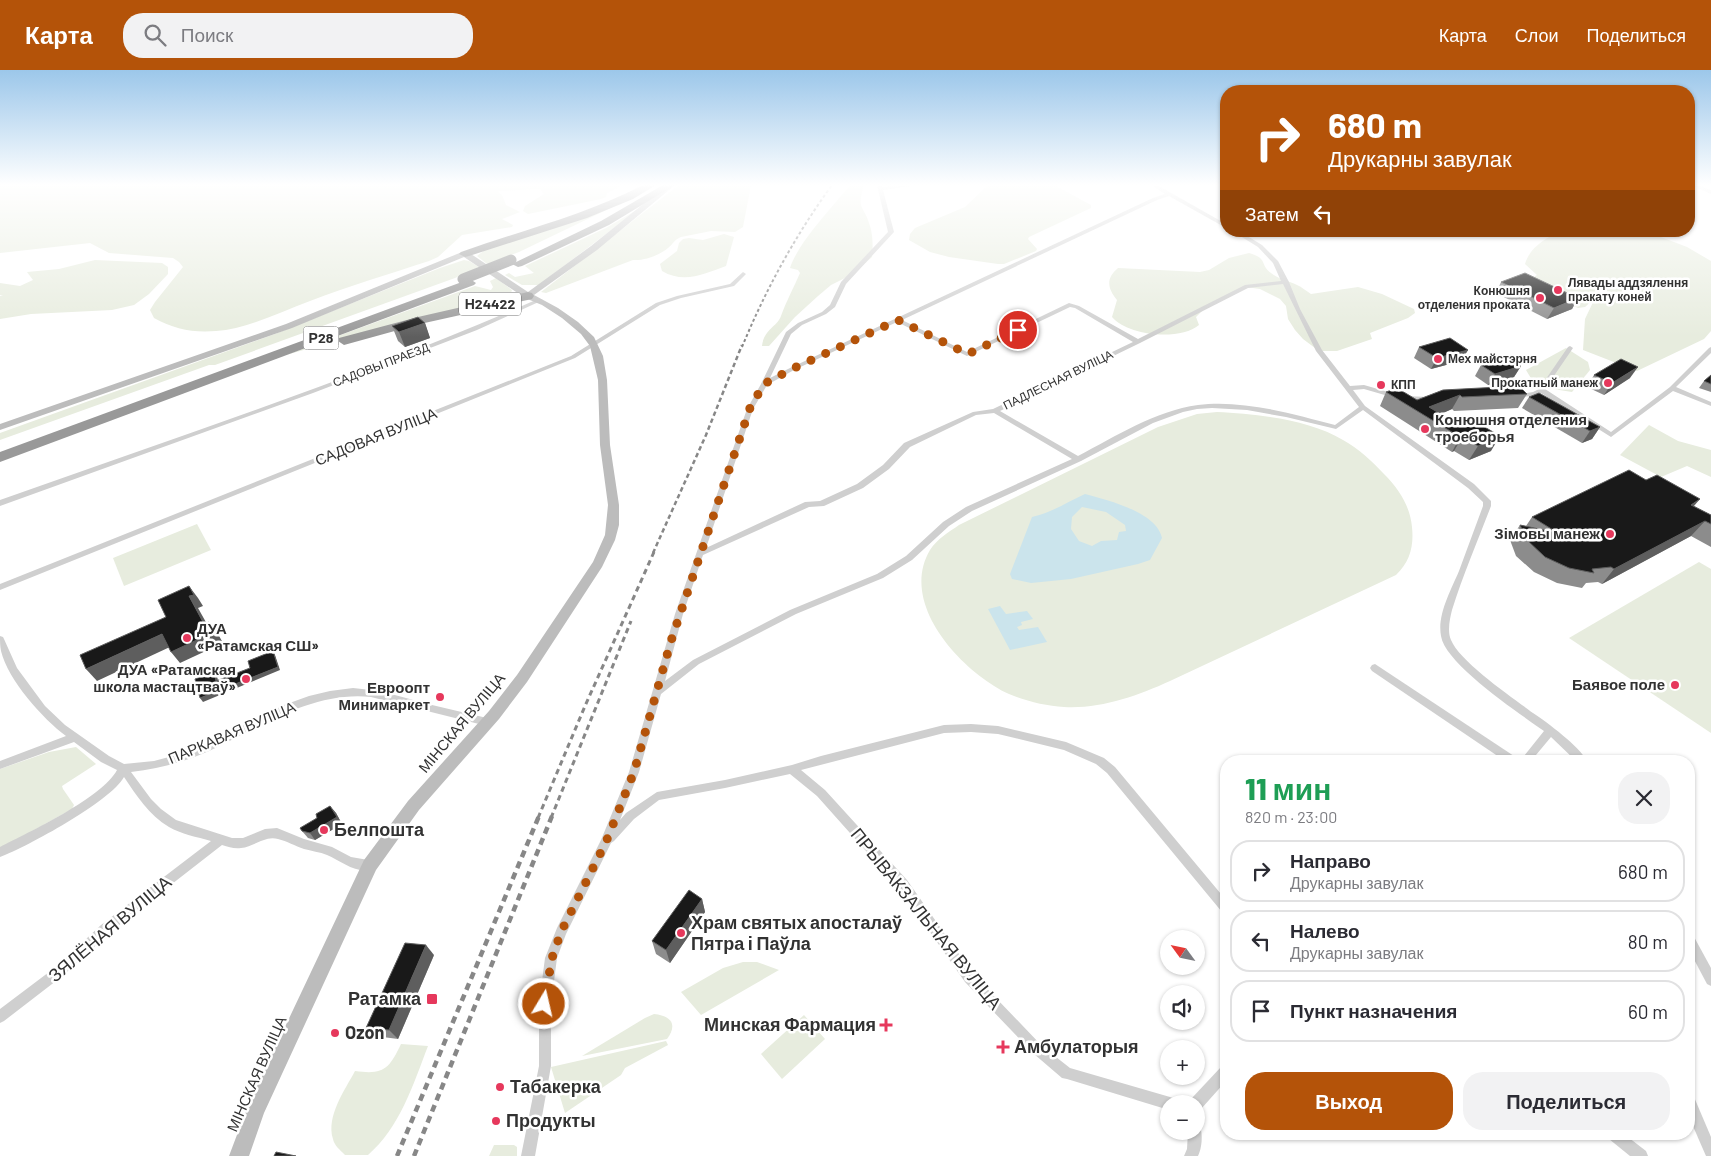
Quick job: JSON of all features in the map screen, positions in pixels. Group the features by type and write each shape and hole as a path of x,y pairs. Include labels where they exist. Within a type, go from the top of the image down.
{"highway":[{"path":"465,254 521,236"},
{"name":"Р28","path":"514,262 564,236"},
{"name":"Р28","path":"3,453 172,394 467,281 575,236"},
{"name":"Р28","path":"3,453 467,281"},
{"name":"Н24422","path":"172,394 383,330 534,298"}],"street":[{"name":"Н24422","path":"534,298 609,236"},
{"path":"528,1156 545,1066 544,1004 552,958 561,932 606,842 634,772 679,614 702,553 750,408 764,384 788,333 800,324 824,313 833,306 843,283 887,236"},
{"path":"764,384 792,369 1077,236"},
{"path":"1245,237 1270,255 1286,282 1297,309 1319,351 1363,407 1471,486 1486,501 1487,506 1448,610 1445,626 1446,640 1451,649 1466,664 1550,731 1576,755"},
{"name":"Н24422","path":"465,254 568,320 594,344"},
{"path":"0,427 289,326 465,254"},
{"name":"САДОВАЯ ВУЛІЦА","path":"0,587 573,357 658,304 679,297 732,285 743,274"},
{"name":"ПАДЛЕСНАЯ ВУЛІЦА","path":"702,553 808,504 821,504 860,486 886,467 907,446 975,413 995,411 1138,342 1247,286 1286,282"},
{"name":"САДОВЫ ПРАЕЗД","path":"0,503 320,388 476,329 534,298"},
{"path":"898,320 968,354 1069,305 1077,307 1138,342"},
{"name":"МІНСКАЯ ВУЛІЦА","path":"239,1156 260,1102 370,865 386,839 408,810 487,722 516,686 598,564 611,535 613,512 605,445 600,371 594,344"},
{"path":"1508,396 1526,396 1540,390 1570,348"},
{"path":"1540,390 1611,435 1672,388 1711,348"},
{"path":"1348,388 1364,387 1409,399 1437,399"},
{"path":"1672,388 1711,404"},
{"path":"656,692 696,662 793,612 880,576 909,558 946,524 969,509 1078,459 1154,420 1198,407 1213,405 1265,412 1336,428 1363,407"},
{"path":"995,411 1078,459"},
{"path":"0,639 13,670 42,709 105,759 123,768 146,802 173,824 232,843 243,843 265,834 277,833 303,844 328,850 348,861 360,865 370,865"},
{"path":"1375,668 1504,755"},
{"name":"ПАРКАВАЯ ВУЛІЦА","path":"123,768 165,763 184,757 292,707 316,697 336,693 371,693 487,722"},
{"path":"606,842 630,816 657,796 725,784 792,769 830,757 944,729 998,730 1066,746 1100,761 1111,770 1220,901"},
{"path":"1529,755 1550,731"},
{"path":"0,765 76,737"},
{"path":"0,852 64,818 102,793 120,778 123,768"},
{"name":"ПРЫВАКЗАЛЬНАЯ ВУЛІЦА","path":"792,769 821,793 903,884 970,978 1038,1050 1067,1073 1160,1101"},
{"name":"ЗЯЛЁНАЯ ВУЛІЦА","path":"0,1017 62,970 105,929 220,840"},
{"path":"1695,950 1711,980"},
{"path":"1204,1095 1220,1078"},
{"path":"1695,1116 1711,1152"},
{"path":"1191,1156 1194,1150 1195,1140"},
{"path":"1621,1140 1641,1156"}],"shaded area":[{"path":"0,236 461,236 438,257 429,261 339,290 251,324 228,330 208,331 192,331 169,325 154,318 150,310 183,267 173,258 109,253 90,243 0,253"},
{"path":"525,236 553,236 519,252 487,264 477,256 486,249"},
{"path":"590,236 604,236 539,285 522,285 505,275 509,273 515,277 534,273 525,266"},
{"path":"614,236 688,236 677,239 665,251 652,257 633,260 546,293 541,292"},
{"path":"718,236 734,237 726,266 702,275 686,277 670,275 662,271 660,264 677,251 679,243 683,239 703,240"},
{"path":"808,236 871,236 872,257 853,274 831,285 818,296 795,317 769,346 762,346 765,336 779,320 800,273 798,270 790,268"},
{"path":"910,236 1032,236 1028,239 1037,249 1004,264 998,264 949,257 930,252 909,240"},
{"path":"1549,237 1661,237 1687,247 1711,261 1711,331 1704,339 1637,371 1583,350 1585,319 1595,298 1585,307 1578,308 1524,283 1537,275 1525,264 1530,253"},
{"path":"1249,253 1259,257 1267,270 1274,275 1299,286 1311,294 1358,287 1382,294 1414,309 1415,313 1408,318 1370,333 1372,339 1337,351 1319,351 1303,339 1288,319 1286,306 1280,299 1260,289 1246,287 1208,305 1196,317 1199,325 1180,333 1167,335 1142,332 1130,329 1112,317 1117,300 1111,291 1109,283 1111,276 1118,268 1200,272 1209,270 1229,258"},
{"path":"95,260 162,263 168,267 168,274 149,294 134,305 112,310 31,314 0,319 0,296 3,295 0,295 0,283 20,286 33,280 27,272 59,269"},
{"path":"464,260 479,267 455,278 215,365 209,365 0,440 0,433 275,334"},
{"path":"496,278 512,290 510,296 370,331 286,355 475,286 491,290 493,287 490,281"},
{"path":"1566,348 1588,362 1590,370 1572,392 1553,389 1532,380 1526,370"},
{"path":"1217,412 1265,416 1298,422 1343,440 1365,456 1394,486 1403,498 1409,512 1412,527 1412,547 1408,559 1401,570 1396,575 1170,681 1145,692 1105,704 1064,707 1022,699 991,684 972,670 955,653 940,634 929,613 922,592 922,571 930,550 940,539 959,525 1158,427 1197,414"},
{"path":"1649,425 1678,441 1711,450 1711,477 1687,466 1661,477 1620,455"},
{"path":"197,524 211,550 124,586 113,558"},
{"name":"Баявое поле","path":"1699,562 1711,569 1711,733 1569,638"},
{"path":"76,747 96,764 62,786 74,805 72,809 0,849 0,769 49,752"},
{"path":"743,962 757,962 779,970 701,1015 681,992 723,968"},
{"path":"654,1014 665,1017 671,1022 672,1029 667,1039 582,1056 645,1018"},
{"path":"804,1015 825,1039 782,1079 761,1054"},
{"path":"666,1041 668,1045 625,1068 621,1075 565,1113 551,1067"},
{"path":"401,1044 428,1046 404,1105 389,1132 368,1155 345,1155 335,1143 332,1130 334,1112 342,1095 355,1071 379,1071 389,1065"},
{"path":"494,1145 514,1145 517,1147 517,1156 489,1156"}],"water":[{"path":"1085,494 1130,508 1151,521 1158,529 1162,538 1150,560 1071,579 1031,583 1012,579 1010,574 1032,517 1052,510","holes":["1082,507 1106,512 1125,525 1126,531 1119,532 1117,540 1101,541 1092,546 1079,541 1071,529 1072,517"]},
{"path":"1000,606 1006,614 1027,611 1033,619 1021,622 1022,625 1017,627 1019,630 1038,627 1047,642 1010,650 988,609"}],"building":[{"path":"1525,273 1578,298 1554,308 1501,282"},
{"path":"418,317 425,323 399,332 392,326"},
{"path":"1450,338 1468,350 1437,358 1419,347"},
{"path":"1507,358 1521,366 1495,374 1481,365"},
{"path":"1621,359 1638,367 1612,383 1594,375"},
{"path":"1711,375 1711,384 1704,381"},
{"path":"1519,386 1527,394 1462,397 1460,395 1429,407 1462,427 1476,422 1500,436 1478,446 1386,392 1397,388 1417,400 1443,390"},
{"path":"1539,393 1600,427 1590,431 1529,397"},
{"name":"Зімовы манеж","path":"1629,470 1646,480 1657,475 1700,499 1691,505 1711,515 1711,524 1705,521 1614,569 1611,567 1592,569 1594,573 1569,568 1545,557 1527,540 1520,525 1558,533 1532,517"},
{"path":"189,586 194,595 189,596 204,624 209,622 214,632 171,652 162,634 86,669 80,655 166,617 158,600"},
{"name":"ДУА «Ратамская школа мастацтваў»","path":"273,651 278,667 200,698 195,679 214,672 216,681 250,668 248,661"},
{"path":"330,806 337,817 310,833 302,831 300,828 317,818 316,814"},
{"path":"689,890 702,899 666,950 652,941"},
{"path":"405,943 426,945 389,1030 366,1028"},
{"path":"276,1152 296,1156 274,1156"}],"railway":[{"path":"742,347 761,304 799,236"},
{"path":"653,553 706,435 742,345"},
{"path":"538,818 585,706 654,552"},
{"path":"551,818 631,621"},
{"path":"397,1156 539,816"},
{"path":"414,1156 552,816"}],"place":[{"name":"Лявады аддзялення пракату коней","path":"1558,290"},
{"name":"Конюшня отделения проката","path":"1540,298"},
{"name":"Мех майстэрня","path":"1438,359"},
{"name":"Прокатный манеж","path":"1608,383"},
{"name":"КПП","path":"1381,385"},
{"name":"Конюшня отделения троеборья","path":"1425,429"},
{"name":"Зімовы манеж","path":"1610,534"},
{"name":"ДУА «Ратамская СШ»","path":"187,638"},
{"name":"ДУА «Ратамская школа мастацтваў»","path":"246,679"},
{"name":"Баявое поле","path":"1675,685"},
{"name":"Евроопт Минимаркет","path":"440,697"},
{"name":"Белпошта","path":"324,830"},
{"name":"Храм святых апосталаў Пятра і Паўла","path":"681,933"},
{"name":"Ратамка","path":"432,999"},
{"name":"Минская Фармация","path":"886,1025"},
{"name":"Ozon","path":"335,1033"},
{"name":"Амбулаторыя","path":"1003,1047"},
{"name":"Табакерка","path":"500,1087"},
{"name":"Продукты","path":"496,1121"}],"route":[{"path":"544,1004 552,958 561,932 606,842 634,772 679,614 702,553 750,408 764,384 898,320 968,354 1018,330"}]}
